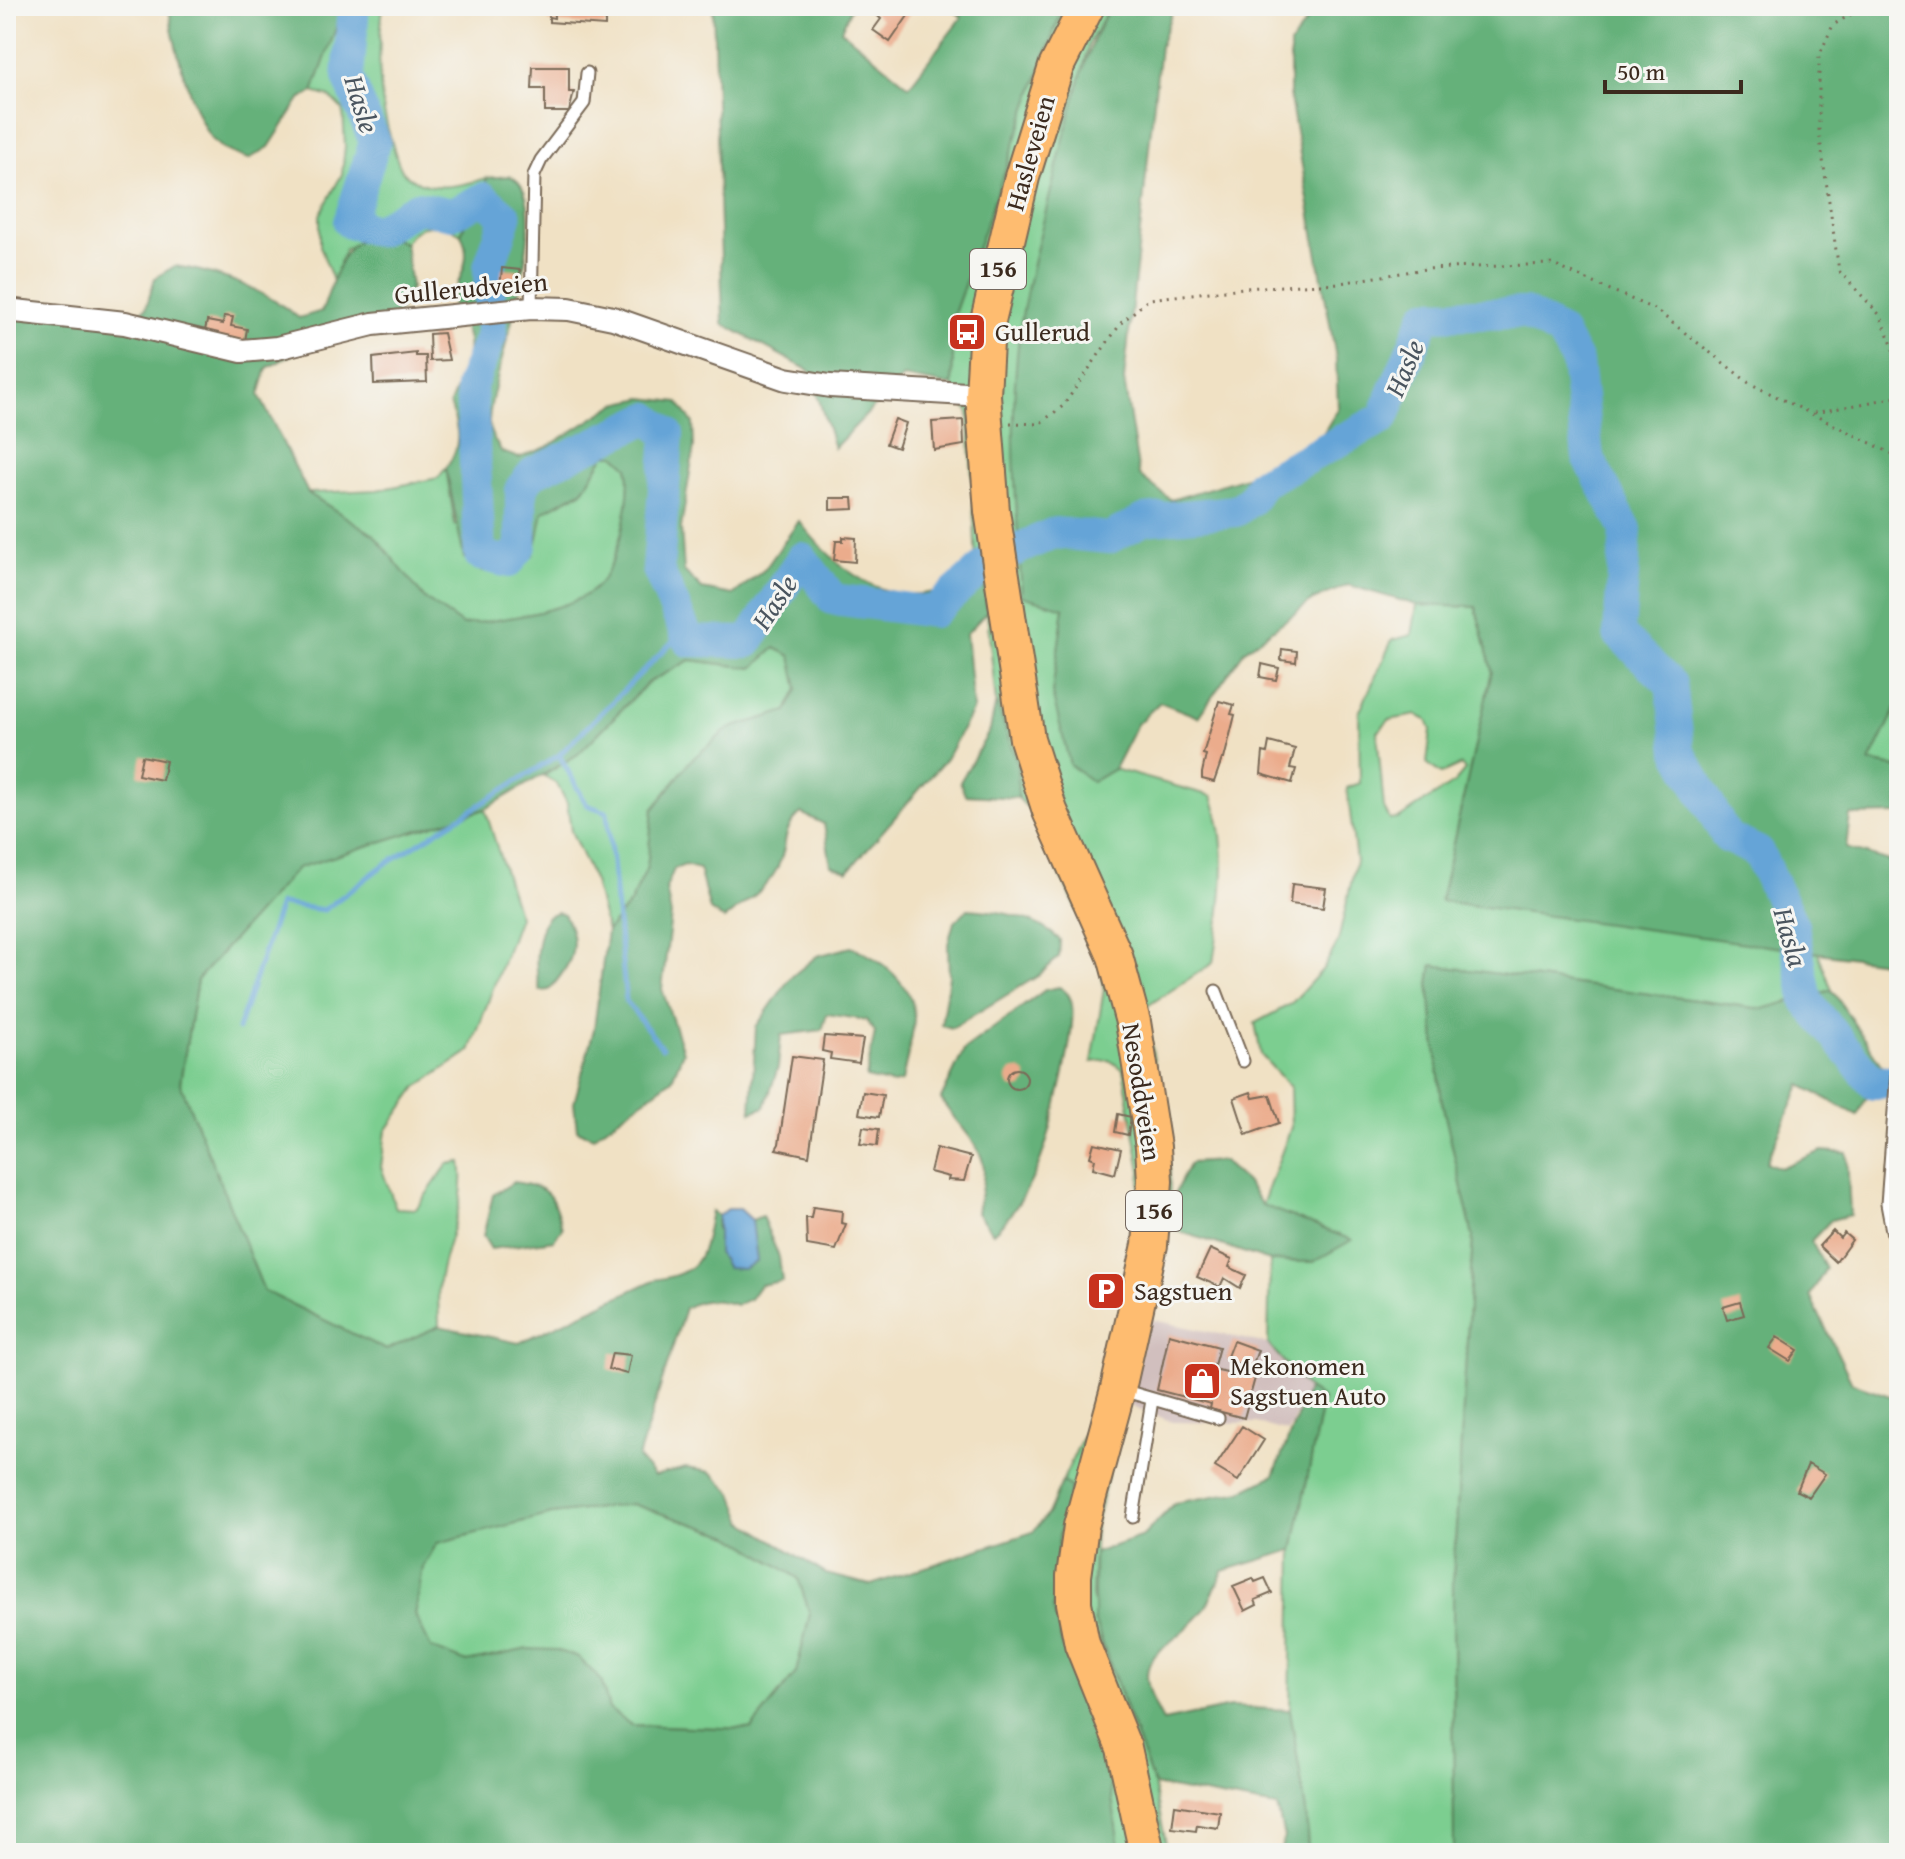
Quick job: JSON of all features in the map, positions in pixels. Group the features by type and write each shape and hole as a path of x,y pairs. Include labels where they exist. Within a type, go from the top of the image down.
{"main road":[{"name":"Hasleveien","path":"999,559 983,395 987,325 1022,177 1056,67 1087,6"},
{"name":"Nesoddveien","path":"999,559 1020,707 1036,774 1115,956 1133,1022 1146,1098 1155,1181 1153,1226 1118,1389 1081,1526 1074,1603 1082,1644 1124,1748 1147,1853"}],"street":[{"name":"Gullerudveien","path":"6,310 125,323 242,351 277,348 373,324 531,308 569,309 613,318 786,379 830,386 983,395"}],"lane":[{"path":"531,308 534,175 541,160 584,103 587,73"},
{"path":"1216,991 1243,1061"},
{"path":"1892,1231 1887,1204 1899,1045"},
{"path":"1118,1389 1218,1418"},
{"path":"1133,1517 1152,1400"}],"path":[{"path":"1814,413 1898,397 1893,347 1879,314 1839,271 1819,132 1819,56 1833,25 1865,6"},
{"path":"1006,423 1039,424 1063,406 1121,323 1149,299 1243,288 1340,283 1425,269 1551,264 1656,310 1749,383 1814,413 1867,444 1899,457"}],"shaded area":[{"path":"1148,1319 1268,1344 1308,1389 1288,1432 1256,1423 1173,1422 1129,1405"}],"green space":[{"path":"169,6 344,6 313,92 300,99 269,147 249,159 220,146 207,132 183,71"},
{"path":"344,6 383,6 379,60 381,94 388,128 405,174 434,186 456,186 487,178 479,206 469,213 461,234 446,227 430,225 416,230 405,243 387,236 345,249 333,281 320,246 320,215 342,174 345,146 343,110 330,97 313,92"},
{"path":"713,6 852,6 841,30 909,86 962,17 948,6 1063,6 954,314 952,386 903,377 834,448 810,371 723,324"},
{"path":"1063,6 1110,6 1089,44 1022,318 1017,383 1064,608 1052,693 1092,782 1114,769 1212,796 1218,816 1223,858 1213,963 1146,1007 1170,1171 1169,1228 1095,1527 1092,1595 1101,1644 1154,1785 1168,1853 1120,1853 1053,1608 1059,1537 1071,1487 1062,1482 1100,1398 1110,1337 1119,1325 1135,1247 1141,1171 1123,1069 1109,1060 1092,1062 1104,989 1099,954 1048,850 1037,817 1018,798 1017,763 996,702 983,575 976,566 969,413 952,386 954,314"},
{"path":"1110,6 1174,6 1160,46 1124,380 1139,475 1171,500 1308,458 1338,409 1336,358 1290,98 1290,45 1315,10 1333,6 1899,6 1899,703 1870,762 1899,768 1899,814 1850,815 1846,848 1899,864 1899,964 1440,901 1492,671 1476,607 1417,605 1348,585 1313,600 1245,650 1198,717 1160,702 1137,724 1114,769 1092,782 1070,765 1052,693 1064,608 1022,596 1014,456 1015,386 1022,316 1073,102 1085,63"},
{"path":"510,176 524,191 529,218 519,293 489,425 502,452 519,458 547,447 616,404 643,398 678,402 693,423 694,447 681,528 684,571 702,589 733,595 765,569 799,521 843,566 878,588 918,594 940,590 976,566 983,575 987,612 966,634 973,709 946,759 848,871 831,865 824,824 801,813 790,826 775,873 755,895 724,919 710,910 699,869 685,865 674,869 666,888 671,915 662,989 683,1052 672,1079 593,1137 577,1130 574,1103 594,1029 607,931 631,902 647,868 653,810 690,761 728,729 787,711 798,689 791,656 775,648 753,668 690,660 647,683 578,754 485,809 297,868 197,980 180,1083 264,1291 386,1350 439,1326 519,1343 654,1280 682,1273 691,1267 702,1251 711,1211 718,1216 716,1229 755,1246 750,1229 752,1220 762,1216 779,1257 782,1281 760,1285 750,1299 736,1305 710,1300 685,1308 638,1458 654,1476 686,1468 711,1472 733,1493 744,1522 826,1574 871,1585 1033,1532 1048,1514 1062,1482 1071,1487 1059,1537 1053,1608 1063,1648 1108,1770 1120,1853 6,1853 6,305 133,318 146,308 155,278 175,266 241,284 299,318 322,311 340,264 347,251 357,242 369,237 385,237 405,243 411,287 398,313 293,354 267,368 259,395 308,493 374,535 425,599 463,625 550,609 582,597 603,579 622,531 628,496 628,467 615,455 605,455 583,490 543,512 537,542 529,560 522,565 482,572 464,558 446,468 457,445 450,404 465,367 468,345 467,334 452,311 465,264 465,245 461,234 469,213 479,205 487,178","holes":["632,1504 731,1536 798,1578 810,1614 796,1673 751,1729 631,1725 609,1709 601,1680 578,1657 555,1650 528,1649 467,1662 431,1648 415,1615 423,1567 437,1543 552,1514"]},
{"path":"605,455 615,455 628,467 628,496 617,549 603,579 594,590 583,598 550,609 463,625 425,599 374,535 308,493 377,490 438,478 446,468 455,525 534,555 542,512 583,491"},
{"path":"1417,605 1476,607 1492,671 1440,901 1817,950 1832,990 1763,1009 1432,965 1429,984 1442,1102 1473,1236 1453,1580 1454,1853 1308,1853 1306,1812 1290,1710 1293,1550 1323,1399 1308,1389 1268,1344 1270,1261 1313,1262 1262,1205 1291,1127 1290,1087 1261,1055 1255,1023 1291,1004 1323,969 1338,942 1356,861 1347,788 1360,783 1359,713 1392,640 1412,635","holes":["1417,715 1427,720 1431,730 1427,763 1441,774 1461,765 1465,770 1455,782 1398,819 1390,820 1384,808 1377,732 1389,720"]},
{"path":"775,648 791,656 798,689 787,711 728,729 653,810 647,868 631,902 607,931 594,882 571,831 567,803 557,784 544,776 578,754 648,683 690,660 752,668"},
{"path":"996,702 1017,763 1018,798 965,795 960,782 990,730"},
{"path":"1899,703 1899,768 1870,762"},
{"path":"485,809 519,917 470,1051 417,1087 386,1131 381,1167 396,1208 416,1209 448,1164 461,1162 462,1178 459,1208 439,1281 439,1326 386,1350 264,1291 180,1083 197,980 297,868"},
{"path":"968,909 1006,914 1040,926 1060,940 1059,957 1038,976 952,1028 941,1025 949,976 948,944 954,922"},
{"path":"557,912 564,914 569,925 572,955 549,990 540,991 536,963 538,943 547,916"},
{"path":"851,947 884,965 909,995 914,1019 902,1082 893,1084 866,1078 875,1032 866,1020 827,1014 822,1030 781,1035 778,1067 765,1107 751,1112 756,1027 790,978 817,956"},
{"path":"1432,965 1763,1009 1832,990 1883,1068 1857,1115 1801,1085 1766,1162 1780,1168 1822,1151 1847,1153 1850,1215 1831,1220 1811,1241 1826,1268 1810,1296 1852,1383 1899,1399 1899,1853 1454,1853 1453,1580 1473,1236 1442,1102 1429,984"},
{"path":"1059,987 1071,999 1072,1020 1054,1115 1031,1181 1012,1213 993,1233 977,1213 984,1174 982,1160 973,1141 941,1099 964,1050 1045,990"},
{"path":"1222,1161 1246,1182 1262,1205 1352,1240 1313,1262 1270,1261 1169,1228 1171,1200 1190,1163"},
{"path":"514,1182 536,1187 548,1194 562,1228 554,1240 491,1249 483,1236 493,1195"},
{"path":"1308,1389 1323,1399 1293,1550 1223,1571 1203,1611 1154,1657 1148,1667 1147,1680 1163,1721 1230,1707 1290,1710 1306,1812 1308,1853 1280,1853 1284,1837 1277,1807 1154,1785 1094,1620 1094,1553 1143,1536 1175,1503 1242,1491 1274,1475"},
{"path":"632,1504 731,1536 798,1578 810,1614 796,1673 751,1729 631,1725 609,1709 601,1680 528,1649 467,1662 431,1649 415,1615 423,1567 437,1543 552,1514"}],"water":[{"path":"728,1209 740,1209 752,1220 757,1261 743,1269 727,1268 718,1253 718,1216"}],"building":[{"path":"554,6 605,6 605,26 549,22 549,17 554,18"},
{"path":"867,6 907,6 912,10 890,42 873,30 881,19"},
{"path":"533,67 569,67 569,92 574,92 569,112 545,112 545,89 532,89"},
{"path":"502,268 520,270 518,290 500,288"},
{"path":"224,316 233,317 231,326 247,329 244,347 203,340 207,321 223,324"},
{"path":"443,333 449,360 430,361 429,334"},
{"path":"416,353 416,356 426,356 427,382 374,384 373,358"},
{"path":"895,419 906,423 898,448 886,444"},
{"path":"963,420 964,445 934,450 932,422"},
{"path":"830,498 853,498 854,509 830,510"},
{"path":"843,537 856,538 855,562 834,560 836,541 843,541"},
{"path":"1282,649 1297,651 1296,662 1281,660"},
{"path":"1262,664 1279,668 1276,680 1260,677"},
{"path":"1219,701 1234,705 1231,714 1235,715 1224,759 1214,782 1202,779 1206,755 1203,754"},
{"path":"1269,742 1295,749 1290,768 1296,769 1292,783 1261,774 1263,752 1267,753"},
{"path":"142,756 166,761 162,780 138,775"},
{"path":"1292,884 1326,888 1323,908 1290,904"},
{"path":"824,1036 863,1039 859,1063 830,1059 831,1053 822,1051"},
{"path":"792,1056 823,1060 809,1156 776,1149"},
{"path":"1017,1069 1024,1072 1027,1079 1024,1086 1017,1089 1010,1086 1007,1079 1010,1072"},
{"path":"863,1092 883,1095 879,1117 859,1114"},
{"path":"1251,1092 1253,1098 1270,1095 1279,1123 1246,1135 1234,1098"},
{"path":"1118,1114 1131,1117 1128,1135 1115,1132"},
{"path":"863,1127 879,1129 877,1146 860,1144"},
{"path":"1094,1143 1121,1149 1115,1174 1093,1168 1095,1159 1090,1157"},
{"path":"936,1148 971,1157 964,1181 948,1180 949,1177 930,1172"},
{"path":"813,1207 842,1211 841,1223 846,1224 836,1250 807,1245 806,1218 811,1218"},
{"path":"1833,1231 1840,1238 1844,1233 1852,1240 1836,1262 1819,1246"},
{"path":"1210,1249 1232,1259 1229,1267 1246,1275 1240,1288 1224,1278 1220,1287 1197,1277"},
{"path":"1740,1302 1744,1315 1727,1320 1723,1307"},
{"path":"1169,1334 1219,1347 1213,1369 1255,1378 1244,1418 1210,1409 1211,1404 1157,1390"},
{"path":"1777,1337 1798,1350 1790,1361 1769,1348"},
{"path":"1233,1341 1258,1350 1251,1369 1226,1359"},
{"path":"612,1353 631,1355 627,1374 608,1369"},
{"path":"1242,1426 1264,1440 1238,1481 1215,1467"},
{"path":"1808,1464 1825,1474 1809,1497 1797,1491"},
{"path":"1253,1578 1255,1582 1265,1578 1272,1593 1255,1600 1257,1605 1245,1611 1233,1586"},
{"path":"1175,1805 1220,1812 1218,1828 1197,1825 1196,1831 1172,1828"}],"waterway":[{"name":"Hasle","path":"354,6 348,77 375,142 349,222 378,231 417,207 452,214 484,198 506,217 489,267 491,335 471,386 480,555 509,562 521,546 521,488 533,473 648,418 668,434 658,569 689,641 748,642 802,558 833,599 933,612 989,562 1054,533 1109,538 1144,520 1236,511 1252,499 1261,483 1383,418 1426,315 1525,313 1561,333 1577,362 1588,457 1626,530 1619,634 1671,684 1679,751 1727,837 1758,852 1793,926 1807,1001 1874,1084 1899,1079"},
{"path":"238,1029 280,904 324,910 384,865 559,755 684,630"},
{"path":"559,755 587,805 607,812 626,1001 662,1048"}],"place":[{"name":"Gullerud","path":"967,332"},
{"name":"Sagstuen","path":"1106,1291"},
{"name":"Mekonomen Sagstuen Auto","path":"1202,1381"}],"water label":[{"name":"Hasla","path":"1791,937"}]}
